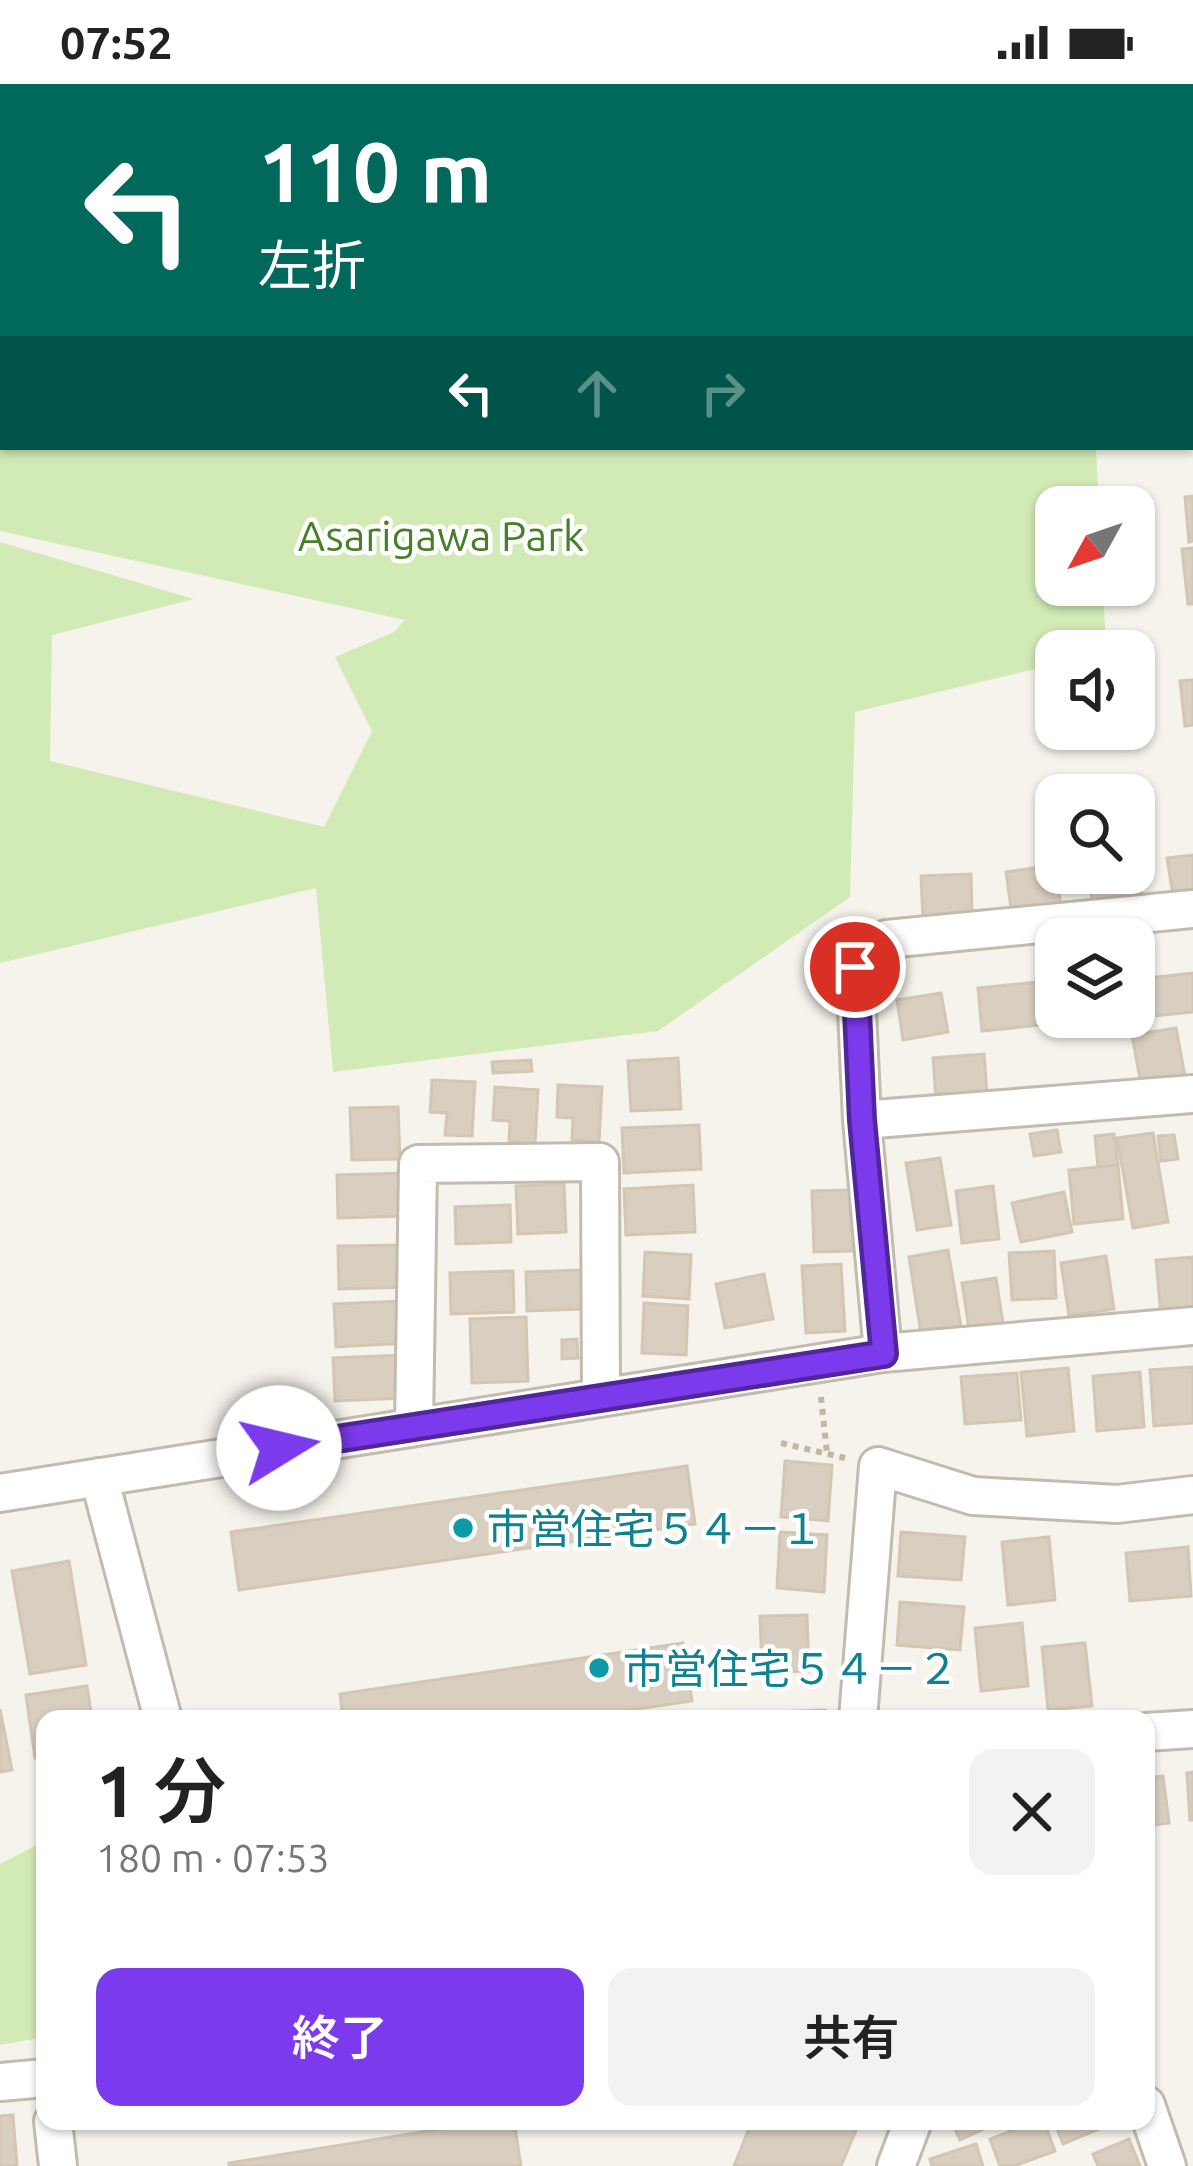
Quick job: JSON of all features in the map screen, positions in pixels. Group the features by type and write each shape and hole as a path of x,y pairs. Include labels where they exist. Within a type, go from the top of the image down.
{"street":[{"path":"884,1354 862,1120 855,967 887,939 1193,909"},
{"path":"862,1120 1193,1094"},
{"path":"414,1427 418,1164 600,1162 601,1397"},
{"path":"0,1493 884,1354 1193,1326"},
{"path":"859,1710 878,1466 973,1496 1117,1504 1193,1495"},
{"path":"99,1477 161,1710"},
{"path":"1155,1731 1193,1729"},
{"path":"0,2082 36,2079"},
{"path":"54,2130 58,2166"},
{"path":"896,2166 910,2130"},
{"path":"1155,2130 1167,2166"}],"path":[{"path":"817,1364 826,1454"},
{"path":"781,1443 878,1466"}],"green space":[{"name":"Asarigawa Park","path":"0,450 1096,450 1098,486 1035,486 1035,606 1104,606 1105,630 1035,630 1035,669 855,712 850,897 658,1031 333,1072 316,888 0,963 0,542 194,599 52,635 50,761 324,827 372,731 335,657 394,632 405,620 0,531"},
{"path":"36,1846 36,2039 0,2045 0,1864"}],"building":[{"path":"1193,496 1193,541 1189,542 1185,497"},
{"path":"1193,548 1193,604 1188,604 1182,549"},
{"path":"1193,680 1193,725 1185,726 1180,681"},
{"path":"1193,855 1193,899 1174,901 1167,858"},
{"path":"1035,868 1035,894 1059,894 1061,908 1012,915 1006,872"},
{"path":"971,874 972,918 923,920 921,876"},
{"path":"1091,894 1142,895 1092,902"},
{"path":"1193,973 1193,1012 1155,1016 1155,977"},
{"path":"1035,982 1035,1026 982,1031 978,988"},
{"path":"941,993 948,1032 903,1040 897,1000"},
{"path":"1176,1028 1186,1082 1142,1090 1133,1038 1155,1038 1155,1031"},
{"path":"984,1054 987,1094 936,1098 933,1058"},
{"path":"678,1058 681,1109 631,1111 628,1061"},
{"path":"531,1060 532,1071 493,1073 492,1062"},
{"path":"432,1080 475,1082 472,1136 445,1135 447,1113 430,1112"},
{"path":"558,1085 602,1087 599,1141 572,1140 573,1118 557,1117"},
{"path":"495,1087 538,1090 535,1144 509,1142 510,1121 493,1120"},
{"path":"398,1107 400,1159 352,1160 350,1108"},
{"path":"699,1125 701,1169 624,1173 622,1128"},
{"path":"1057,1130 1061,1152 1034,1156 1030,1134"},
{"path":"1153,1133 1168,1222 1133,1228 1117,1138"},
{"path":"1114,1134 1118,1165 1098,1167 1095,1136"},
{"path":"1174,1135 1178,1159 1161,1161 1158,1136"},
{"path":"940,1158 951,1225 917,1230 906,1163"},
{"path":"1118,1165 1123,1219 1074,1224 1069,1170"},
{"path":"406,1173 407,1216 338,1218 337,1175"},
{"path":"564,1184 566,1232 518,1234 516,1186"},
{"path":"693,1185 695,1232 626,1235 624,1189"},
{"path":"993,1186 999,1239 962,1243 956,1191"},
{"path":"853,1190 854,1251 814,1252 812,1191"},
{"path":"1064,1192 1072,1232 1021,1242 1012,1203"},
{"path":"510,1205 511,1242 456,1244 455,1207"},
{"path":"407,1245 408,1287 339,1289 338,1246"},
{"path":"948,1250 961,1327 921,1334 909,1257"},
{"path":"1054,1251 1056,1298 1012,1300 1009,1253"},
{"path":"645,1252 691,1255 689,1299 643,1296"},
{"path":"1106,1256 1114,1309 1069,1316 1061,1263"},
{"path":"1193,1257 1193,1314 1161,1316 1156,1260"},
{"path":"841,1264 845,1331 806,1333 802,1266"},
{"path":"583,1270 584,1309 527,1311 526,1272"},
{"path":"513,1271 514,1312 451,1314 450,1273"},
{"path":"764,1274 773,1319 725,1328 716,1284"},
{"path":"996,1278 1003,1323 969,1329 962,1283"},
{"path":"403,1301 406,1343 336,1347 334,1304"},
{"path":"644,1303 688,1306 686,1355 642,1353"},
{"path":"526,1317 528,1381 472,1383 470,1319"},
{"path":"577,1339 578,1358 562,1359 562,1340"},
{"path":"402,1355 404,1398 335,1401 333,1358"},
{"path":"1193,1367 1193,1423 1154,1426 1150,1370"},
{"path":"1068,1368 1074,1431 1027,1436 1021,1372"},
{"path":"1140,1372 1144,1427 1097,1431 1093,1376"},
{"path":"1017,1373 1021,1420 965,1424 961,1377"},
{"path":"785,1461 832,1465 828,1521 781,1517"},
{"name":"市営住宅５４－１","path":"687,1466 695,1524 239,1590 231,1532"},
{"path":"780,1532 827,1535 824,1592 777,1588"},
{"path":"901,1532 965,1537 961,1580 898,1576"},
{"path":"1049,1537 1055,1600 1008,1605 1002,1542"},
{"path":"1188,1547 1191,1596 1130,1601 1126,1553"},
{"path":"69,1561 86,1665 30,1674 12,1571"},
{"path":"900,1602 964,1607 960,1650 897,1645"},
{"path":"807,1615 809,1671 762,1672 760,1616"},
{"path":"1022,1623 1028,1686 981,1691 975,1628"},
{"name":"市営住宅５４－２","path":"683,1643 692,1701 630,1710 342,1710 340,1694"},
{"path":"1085,1643 1092,1706 1048,1710 1042,1647"},
{"path":"87,1686 91,1710 36,1710 35,1758 26,1695"},
{"path":"0,1709 12,1770 0,1772"},
{"path":"1193,1772 1193,1820 1190,1820 1187,1773"},
{"path":"1163,1776 1169,1823 1155,1825 1155,1777"},
{"path":"13,2115 17,2166 0,2166 0,2116"},
{"path":"434,2130 515,2130 521,2166 229,2166"},
{"path":"748,2130 856,2130 841,2166 734,2166"},
{"path":"955,2130 982,2130 960,2140"},
{"path":"1014,2130 1047,2130 1055,2151 1014,2166 1000,2166 990,2139"},
{"path":"1058,2130 1096,2130 1063,2144"},
{"path":"1129,2139 1140,2166 1098,2166 1093,2154"},
{"path":"976,2144 983,2166 932,2166 930,2159"}],"place":[{"name":"市営住宅５４－１","path":"463,1528"},
{"name":"市営住宅５４－２","path":"599,1668"}],"route":[{"path":"279,1448 884,1354 862,1120 855,967"}]}
